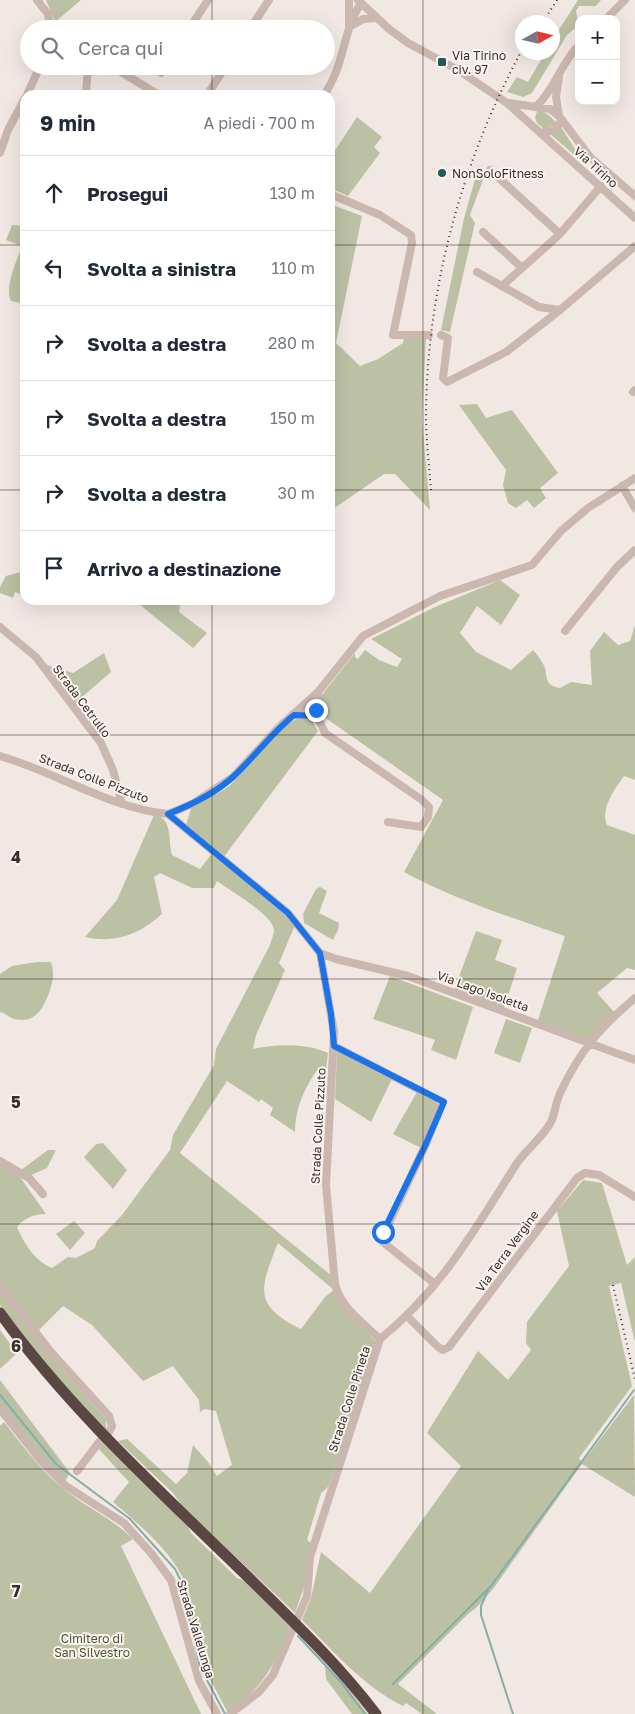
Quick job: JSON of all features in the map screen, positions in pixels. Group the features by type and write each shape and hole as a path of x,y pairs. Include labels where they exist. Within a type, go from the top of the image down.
{"highway":[{"path":"0,1313 32,1355 87,1418 327,1654 376,1714"}],"street":[{"path":"37,0 48,14 49,20"},
{"path":"195,20 208,0"},
{"path":"256,20 269,0"},
{"path":"335,75 341,64 349,26 349,0"},
{"path":"610,15 625,0"},
{"path":"349,26 360,2 408,43 458,70 507,103 541,133 555,130 560,119 556,97 560,69"},
{"path":"349,26 363,19 377,18"},
{"path":"534,126 531,115 567,58 575,49"},
{"path":"29,90 36,75"},
{"path":"86,90 87,75"},
{"path":"126,75 150,90"},
{"path":"210,90 220,75"},
{"path":"327,90 335,75"},
{"path":"507,103 550,109 560,119"},
{"path":"0,153 8,130 20,107"},
{"name":"Via Tirino","path":"560,119 590,157 635,196"},
{"name":"Via Tirino","path":"541,133 635,218"},
{"path":"490,170 560,234"},
{"path":"502,286 560,234 601,186"},
{"path":"335,196 380,215 411,235 412,243 393,335 429,335"},
{"path":"483,232 522,268"},
{"path":"444,335 443,378 447,382 506,352 560,310 635,246"},
{"path":"477,272 539,307 560,310"},
{"path":"168,814 192,804 233,777 278,728 318,692 362,636 440,596 532,565 561,530 588,508 633,479"},
{"path":"633,479 633,505"},
{"path":"622,486 633,505"},
{"path":"565,631 617,567 635,550"},
{"name":"Strada Cetrullo","path":"0,627 36,657 101,743 113,770 122,804"},
{"path":"318,692 317,716 325,733 422,800 429,807 428,817 421,827 388,822"},
{"path":"294,715 317,716"},
{"name":"Strada Colle Pizzuto","path":"0,756 23,762 122,804 147,812 168,814 288,913 320,953 331,1014 334,1046 326,1185 335,1284 338,1296 345,1306 380,1339"},
{"name":"Via Lago Isoletta","path":"320,953 336,959 408,976 635,1060"},
{"name":"Strada Colle Pineta","path":"230,1714 259,1692 273,1675 290,1639 307,1596 310,1557 380,1339 408,1317 463,1249 519,1161 550,1122 560,1093 588,1043 614,1016 635,998"},
{"path":"334,1046 444,1102 382,1238 384,1243 435,1284"},
{"path":"0,1160 29,1178 43,1194"},
{"name":"Via Terra Vergine","path":"408,1317 438,1347 443,1350 450,1347 577,1178 584,1173 599,1175 635,1197"},
{"path":"0,1285 50,1351 109,1416 112,1426 108,1432"},
{"name":"Strada Vallelunga","path":"0,1409 41,1461 66,1486 124,1523 171,1580 199,1681 217,1714"},
{"path":"77,1471 100,1441"}],"green space":[{"path":"46,0 81,0 57,20 54,20"},
{"path":"578,0 601,0 596,6 579,6 576,11 577,15 575,15 575,28 567,35 560,47 560,28"},
{"path":"541,60 552,60 532,93 523,97 507,92 517,77 528,82"},
{"path":"537,111 550,116 556,122 555,125 544,129 537,123 535,118"},
{"path":"357,117 382,137 374,147 380,153 348,196 335,190 335,150"},
{"path":"561,127 577,152 586,161 579,159 550,134"},
{"path":"479,165 483,180 470,215 475,223 450,332 441,330 464,218"},
{"path":"335,206 362,216 336,343 360,366 378,359 403,343 404,336 426,337 422,419 430,510 395,474 384,474 335,508"},
{"path":"12,225 20,226 20,245 6,240"},
{"path":"20,252 20,303 11,301 9,295 12,274"},
{"path":"477,404 486,418 512,410 558,473 540,488 546,498 534,508 527,500 516,508 508,503 503,485 506,470 459,405"},
{"path":"20,572 20,594 15,592 13,598 0,593 0,587 6,576"},
{"path":"500,580 520,595 501,625 477,606 460,633 476,652 511,670 533,650 544,666 548,681 555,687 560,688 571,682 592,685 590,651 604,632 618,645 630,641 635,625 635,780 624,776 609,800 605,819 607,825 635,835 635,970 627,968 597,993 615,1013 588,1039 538,1020 565,936 463,900 404,872 443,800 327,719 320,711 321,696 355,653 355,657 358,659 365,650 379,660 397,667 402,659 371,639 435,607"},
{"path":"140,605 180,605 179,612 207,633 193,648"},
{"path":"104,653 111,672 74,704 47,665 73,673"},
{"path":"301,718 311,719 318,731 223,858 186,825 191,809 199,802 228,787 281,728 291,721"},
{"path":"154,815 164,820 167,825 172,855 200,869 213,852 286,914 295,925 279,963 285,970 256,1035 253,1049 291,1045 310,1047 328,1053 326,1070 317,1070 301,1100 295,1132 270,1115 273,1108 261,1099 259,1102 227,1081 180,1153 332,1276 339,1302 377,1343 328,1487 321,1493 307,1540 312,1544 304,1587 295,1613 182,1506 173,1493 118,1441 127,1439 176,1484 187,1473 193,1445 217,1476 232,1465 216,1411 205,1409 200,1412 199,1400 173,1366 143,1381 92,1325 63,1306 38,1331 0,1281 0,1165 18,1174 46,1214 30,1217 17,1227 27,1246 40,1261 52,1268 68,1257 76,1258 95,1248 97,1241 122,1215 170,1150 173,1135 214,1065 216,1049 270,945 274,933 272,924 259,910 217,881 214,888 192,888 160,873 154,877 162,914 154,921 126,936 107,939 85,937 117,900","holes":["278,1243 334,1290 325,1297 301,1329 274,1311 267,1303 264,1293 267,1271"]},
{"path":"320,887 327,891 319,913 339,923 333,940 304,923 303,914 316,889"},
{"path":"476,931 502,940 495,960 517,968 504,1008 454,990"},
{"path":"51,962 53,970 53,978 47,999 41,1009 33,1017 22,1020 12,1018 0,1012 0,974 12,966"},
{"path":"390,976 473,1007 456,1060 431,1050 435,1040 373,1019"},
{"path":"506,1019 532,1028 520,1063 494,1053"},
{"path":"337,1051 392,1079 371,1122 335,1099"},
{"path":"417,1092 434,1100 440,1107 423,1149 393,1134"},
{"path":"103,1143 127,1170 113,1189 84,1157 96,1144"},
{"path":"48,1150 56,1150 47,1168 29,1176 21,1170"},
{"path":"583,1180 602,1183 627,1265 635,1257 635,1342 621,1283 609,1286 632,1386 579,1458 582,1463 634,1395 635,1497 582,1464 493,1589 398,1684 437,1714 422,1714 406,1703 403,1706 375,1689 349,1667 302,1620 311,1598 321,1552 370,1593 461,1466 427,1433 478,1351 508,1380 531,1350 526,1343 527,1322 569,1266 557,1211"},
{"path":"74,1221 85,1233 70,1250 56,1234"},
{"path":"0,1291 56,1363 106,1419 106,1431 32,1349 0,1305"},
{"path":"0,1330 17,1353 0,1369"},
{"path":"0,1380 70,1473 65,1481 44,1460 0,1406"},
{"name":"Cimitero di San Silvestro","path":"4,1422 53,1480 133,1539 121,1546 201,1714 0,1714 0,1426"},
{"path":"102,1440 187,1524 191,1533 237,1578 245,1581 290,1625 279,1652 267,1674 251,1694 228,1713 203,1666 182,1576 160,1545 113,1502 129,1482 97,1447"},
{"path":"325,1667 342,1681 368,1714 352,1714 326,1679"}],"waterway":[{"path":"393,1684 491,1586 634,1390"},
{"path":"0,1395 56,1464 130,1519 175,1569 181,1581 200,1667 225,1714"},
{"path":"488,1590 481,1606 481,1615 513,1714"},
{"path":"298,1636 340,1681 365,1714"}],"railway":[{"path":"547,15 557,0"},
{"path":"431,490 426,423 428,367 441,273 452,226 482,136 517,60"},
{"path":"613,1285 635,1379"}],"place":[{"name":"Via Tirino civ. 97","path":"442,62"},
{"name":"NonSoloFitness","path":"442,173"}],"route":[{"path":"316,710 317,716 294,715 278,728 233,777 192,804 168,814 288,913 320,953 334,1032 334,1046 444,1102 383,1232"}]}
